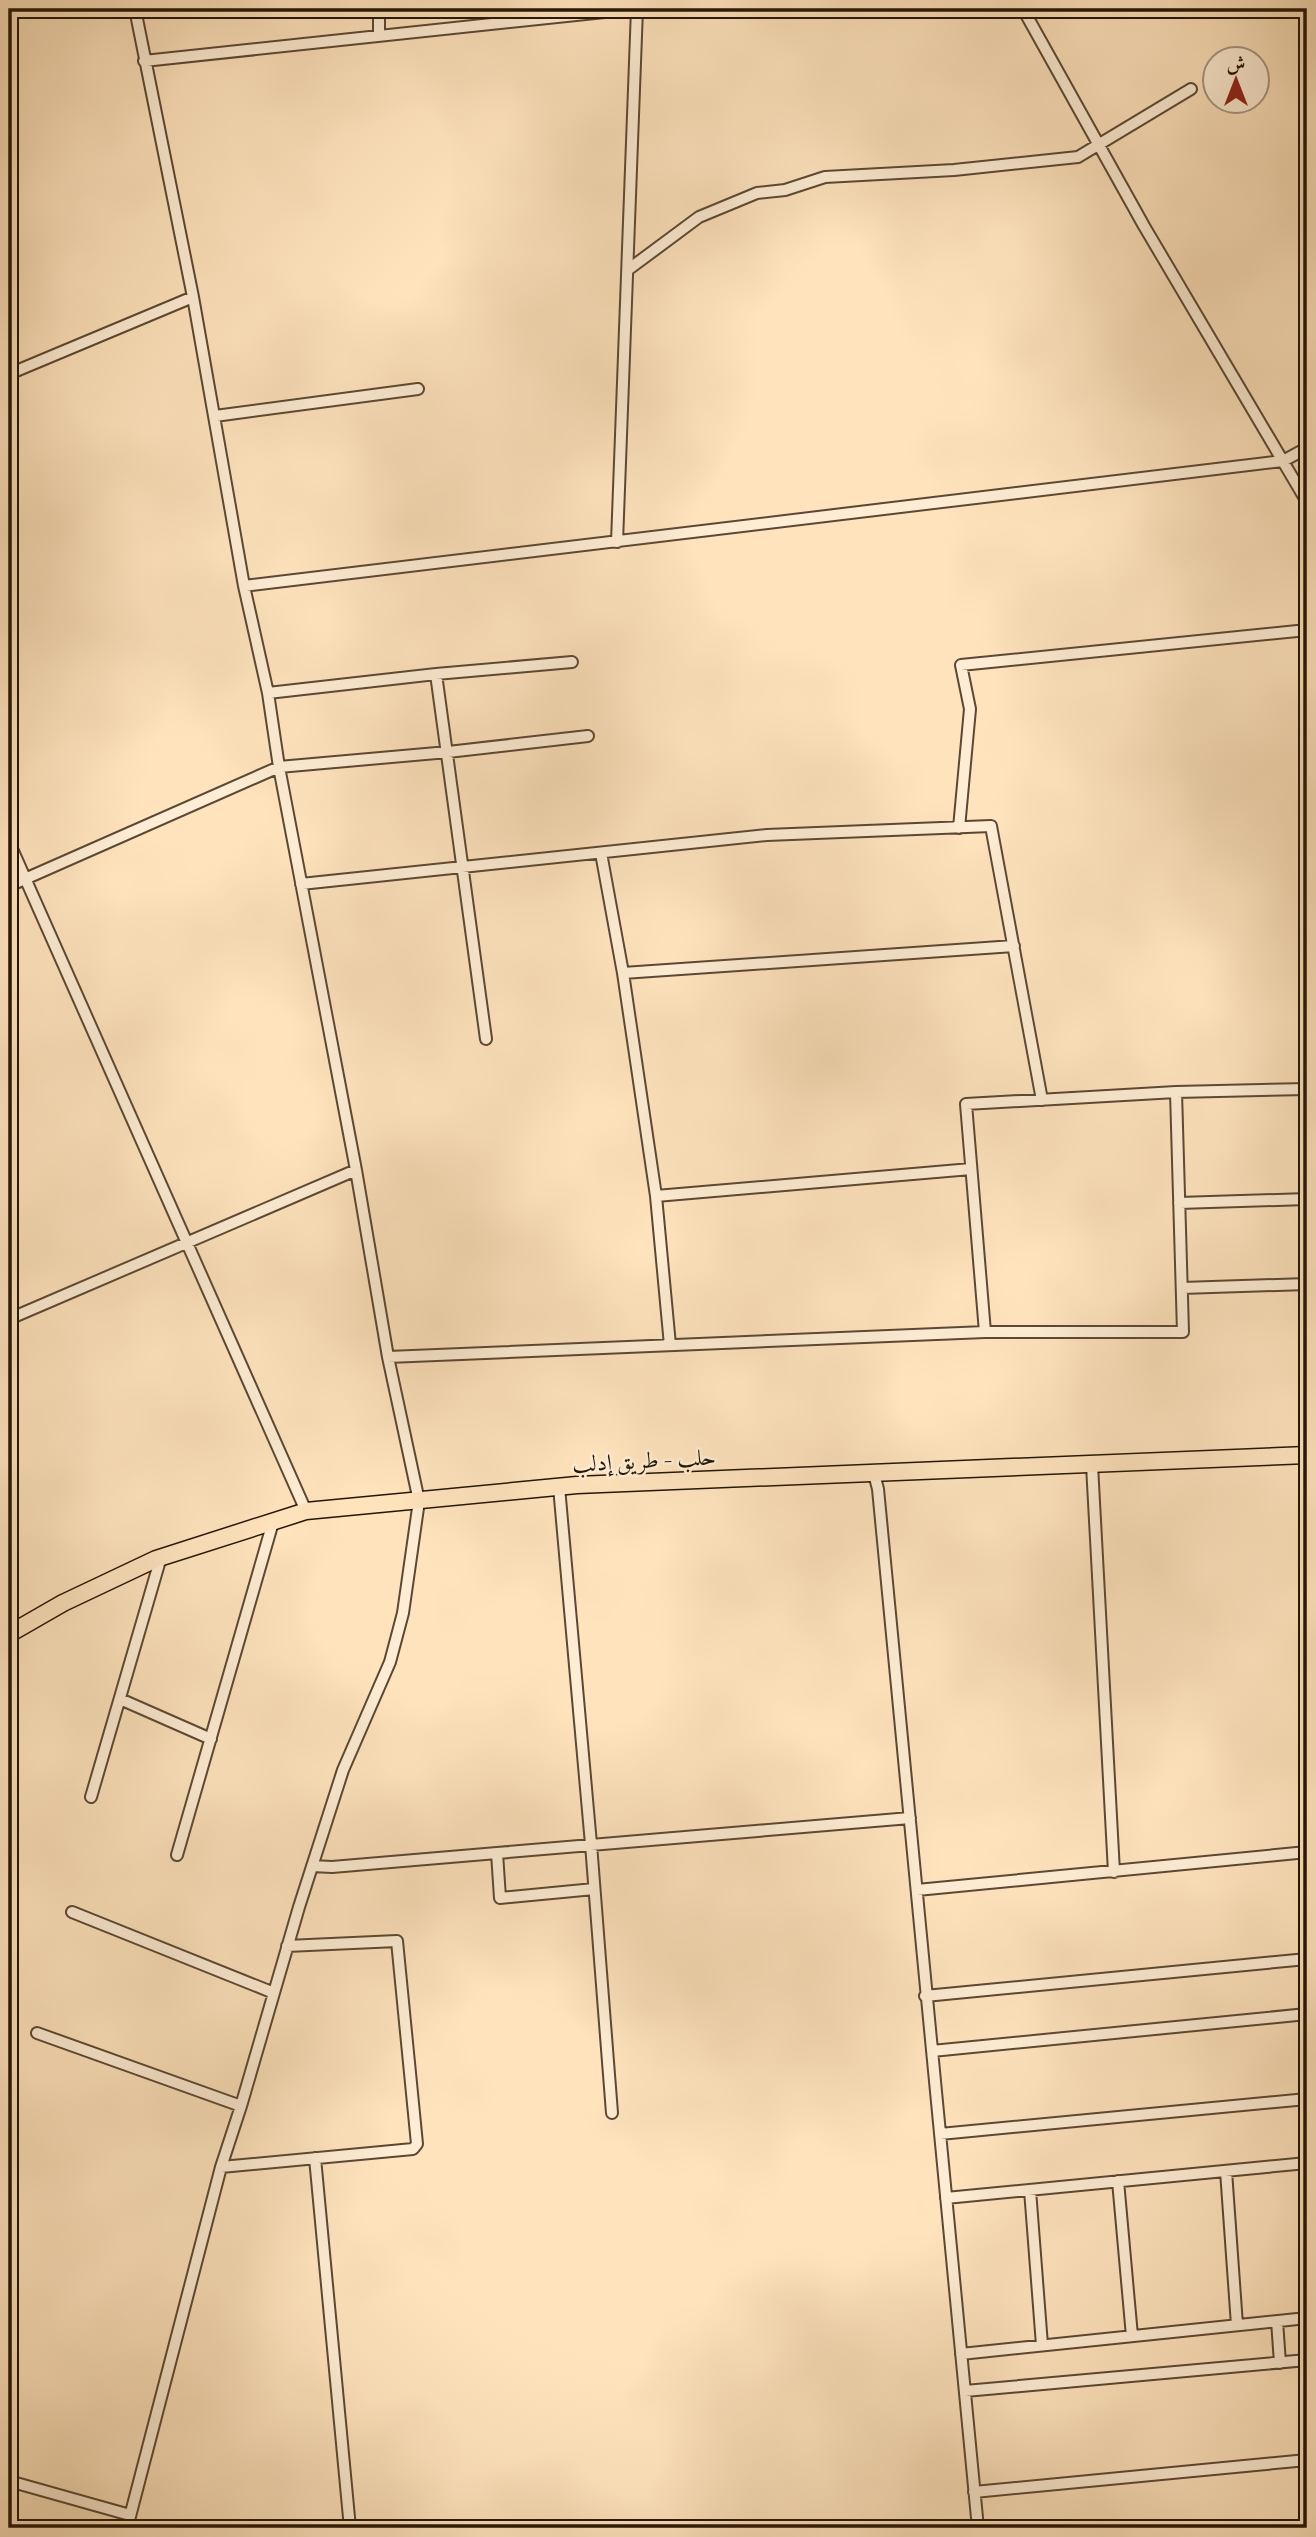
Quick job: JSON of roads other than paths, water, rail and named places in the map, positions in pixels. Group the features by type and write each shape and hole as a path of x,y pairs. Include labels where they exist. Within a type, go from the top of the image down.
{"highway":[{"name":"حلب - طريق إدلب","path":"9,1634 63,1603 161,1557 306,1511 559,1487 1307,1455"}],"street":[{"path":"127,2528 220,2167 242,2106 287,1946 343,1770 390,1662 403,1613 419,1501 388,1357 356,1170 279,767 268,693 244,586 193,297 135,9"},
{"path":"379,9 379,36"},
{"path":"144,61 635,9 629,269 617,542"},
{"path":"1023,9 1098,145 1307,502"},
{"path":"1255,9 1307,10"},
{"path":"629,269 699,217 757,192 785,190 825,177 954,170 1078,157 1191,89"},
{"path":"9,374 193,297"},
{"path":"215,416 418,389"},
{"path":"244,586 1283,461 1307,448"},
{"path":"959,828 970,709 961,665 1307,630"},
{"path":"268,693 572,662"},
{"path":"436,674 486,1039"},
{"path":"9,886 279,767 588,736"},
{"path":"301,884 767,835 991,826 1042,1100"},
{"path":"9,842 306,1511"},
{"path":"601,853 623,973 656,1196 670,1346"},
{"path":"623,973 1014,946"},
{"path":"985,1332 965,1104 1176,1092 1307,1089"},
{"path":"388,1357 985,1332 1184,1332 1176,1092"},
{"path":"656,1196 971,1169"},
{"path":"9,1319 356,1170"},
{"path":"1179,1203 1307,1199"},
{"path":"1182,1288 1307,1284"},
{"path":"1092,1465 1114,1872"},
{"path":"874,1474 878,1489 978,2528"},
{"path":"559,1487 612,2113"},
{"path":"177,1855 273,1522"},
{"path":"91,1797 161,1557"},
{"path":"120,1699 211,1739"},
{"path":"312,1866 332,1867 910,1818"},
{"path":"917,1890 1307,1852"},
{"path":"497,1853 500,1898 594,1889"},
{"path":"72,1912 274,1993"},
{"path":"220,2167 413,2150 417,2144 397,1941 287,1946"},
{"path":"925,1996 1307,1959"},
{"path":"932,2051 1307,2014"},
{"path":"37,2033 242,2106"},
{"path":"940,2134 1307,2099"},
{"path":"315,2158 350,2528"},
{"path":"946,2198 1307,2163"},
{"path":"1226,2171 1237,2325"},
{"path":"1118,2181 1132,2336"},
{"path":"1030,2190 1042,2346"},
{"path":"961,2354 1307,2318"},
{"path":"1278,2321 1280,2363"},
{"path":"965,2391 1307,2360"},
{"path":"975,2492 1307,2460"},
{"path":"9,2481 130,2515"}]}
